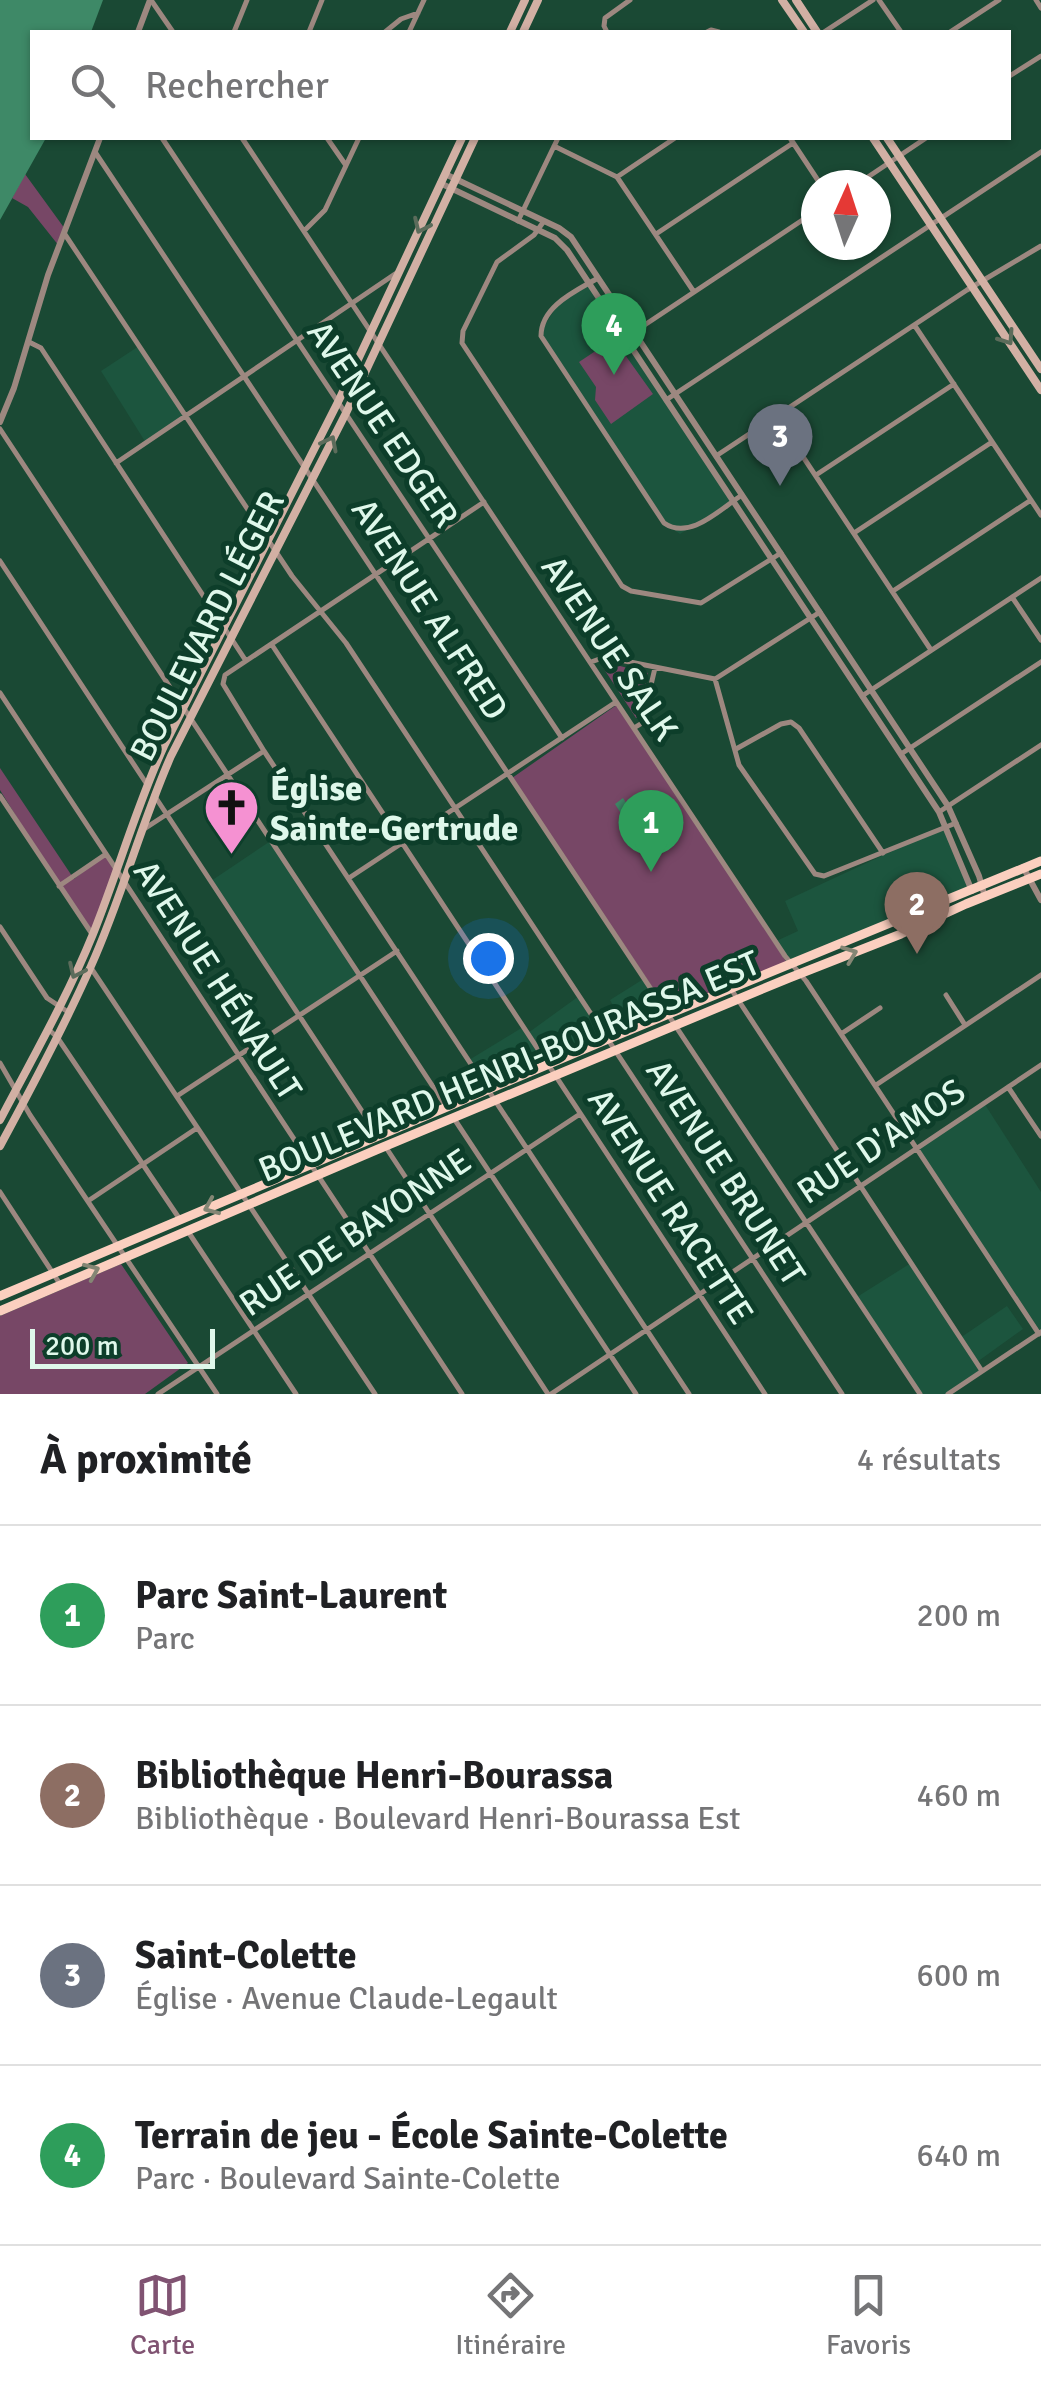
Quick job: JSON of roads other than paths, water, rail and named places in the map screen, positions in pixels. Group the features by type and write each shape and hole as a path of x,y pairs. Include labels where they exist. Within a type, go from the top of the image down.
{"main road":[{"path":"782,0 803,30"},
{"path":"796,0 819,30"},
{"path":"511,30 532,1"},
{"path":"524,30 532,1"},
{"name":"BOULEVARD LÉGER","path":"0,1120 48,1030 92,934 147,784 339,400 461,140"},
{"name":"BOULEVARD LÉGER","path":"0,1146 91,968 154,795 190,718 346,412 474,140"},
{"path":"875,140 1041,390"},
{"path":"888,140 1041,370"},
{"name":"BOULEVARD HENRI-BOURASSA EST","path":"0,1311 737,1000 976,886 1041,860"},
{"name":"BOULEVARD HENRI-BOURASSA EST","path":"0,1296 731,988 901,934 1041,874"}],"street":[{"path":"139,30 150,0"},
{"path":"150,0 171,30"},
{"path":"235,30 247,0"},
{"path":"310,30 322,0"},
{"path":"409,30 424,0"},
{"path":"606,30 605,18 630,0"},
{"path":"824,30 876,0 898,30"},
{"path":"953,30 999,0"},
{"path":"1036,0 1041,8"},
{"path":"388,30 401,19 418,13"},
{"path":"1011,76 1041,56"},
{"path":"99,140 48,275 0,426 636,1394"},
{"name":"AVENUE EDGER","path":"163,140 562,738"},
{"name":"AVENUE SALK","path":"243,140 1040,1333"},
{"path":"328,140 346,165"},
{"path":"304,231 325,210 358,140"},
{"path":"518,221 557,140"},
{"path":"617,176 672,140"},
{"path":"656,234 791,140 811,170"},
{"path":"878,170 923,140"},
{"path":"554,146 617,176 694,292"},
{"name":"AVENUE ALFRED","path":"95,152 920,1394"},
{"path":"666,400 1041,152"},
{"path":"445,174 563,230 570,237 948,806 980,899"},
{"path":"440,184 562,243 939,812 976,886"},
{"path":"544,221 539,230 494,266 463,332 462,343 622,586 701,603 781,553"},
{"path":"625,338 801,221"},
{"name":"AVENUE BRUNET","path":"64,233 275,552 346,643 842,1394"},
{"path":"708,462 972,287 1041,246"},
{"path":"116,463 400,272"},
{"path":"598,278 548,313 542,336 664,523 686,530 742,495"},
{"path":"914,326 1041,515"},
{"path":"29,342 41,348 246,661"},
{"path":"816,475 954,384"},
{"path":"776,416 931,650"},
{"path":"854,533 992,442"},
{"path":"893,592 1031,500"},
{"path":"484,502 225,675 223,684 689,1394"},
{"path":"0,561 550,1394"},
{"path":"862,696 1041,578"},
{"path":"1012,597 1041,640"},
{"path":"590,663 605,657 715,679 820,612"},
{"name":"AVENUE RACETTE","path":"271,645 765,1394"},
{"path":"901,754 1041,662"},
{"path":"634,728 642,723 656,668"},
{"path":"715,679 739,765 815,874 824,876 956,822"},
{"name":"AVENUE HÉNAULT","path":"0,693 462,1394"},
{"path":"349,878 616,702"},
{"path":"735,750 780,724 791,722 883,853"},
{"path":"939,812 1041,744"},
{"path":"141,832 264,751"},
{"path":"0,796 92,934"},
{"path":"59,886 106,854"},
{"path":"1023,867 1041,900"},
{"path":"0,927 46,998 68,1012"},
{"path":"176,1096 397,951"},
{"path":"91,968 375,1394"},
{"path":"876,1085 1041,975"},
{"path":"731,988 982,1371"},
{"path":"946,995 964,1025"},
{"path":"842,1034 880,1008"},
{"path":"48,1030 58,1037 296,1394"},
{"path":"0,1062 30,1115 216,1394"},
{"name":"RUE D'AMOS","path":"550,1394 1041,1065"},
{"path":"1008,1087 1041,1136"},
{"name":"RUE DE BAYONNE","path":"158,1394 580,1114"},
{"path":"88,1200 197,1128"},
{"path":"0,1192 60,1284"},
{"path":"948,1394 1040,1333"}],"place":[{"name":"Terrain de jeu - École Sainte-Colette","path":"614,375"},
{"name":"Saint-Colette","path":"780,486"},
{"name":"Église Sainte-Gertrude","path":"231,857"},
{"name":"Parc Saint-Laurent","path":"651,872"},
{"name":"Bibliothèque Henri-Bourassa","path":"917,954"}]}
